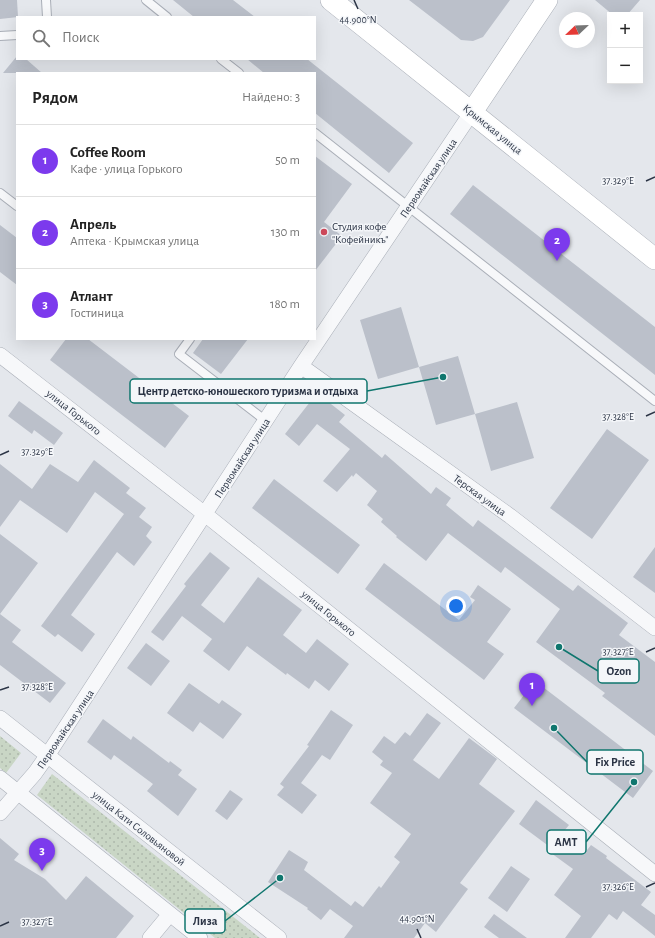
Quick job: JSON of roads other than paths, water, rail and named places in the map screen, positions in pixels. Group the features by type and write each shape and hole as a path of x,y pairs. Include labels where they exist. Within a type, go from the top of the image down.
{"street":[{"name":"Крымская улица","path":"331,0 655,259"},
{"name":"Первомайская улица","path":"0,813 35,774 206,515 301,366 547,0"},
{"name":"улица Горького","path":"0,355 206,515 655,874"},
{"name":"Терская улица","path":"301,366 510,516 655,628"},
{"name":"улица Кати Соловьяновой","path":"0,718 279,938"},
{"path":"0,778 200,938"},
{"path":"150,938 170,914"}],"lane":[{"path":"46,0 46,16"},
{"path":"146,0 166,16"},
{"path":"0,36 16,34"},
{"path":"222,60 238,72"},
{"path":"316,134 655,401"},
{"path":"0,193 16,205"},
{"path":"188,340 179,354 266,421"}],"place":[{"name":"Студия кофе \"Кофейникъ\"","path":"324,232"},
{"name":"Апрель","path":"557,261"},
{"name":"Центр детско-юношеского туризма и отдыха","path":"443,377"},
{"name":"Ozon","path":"559,647"},
{"name":"Coffee Room","path":"532,706"},
{"name":"Fix Price","path":"554,728"},
{"name":"АМТ","path":"634,782"},
{"name":"Атлант","path":"42,871"},
{"name":"Лиза","path":"280,878"}]}
